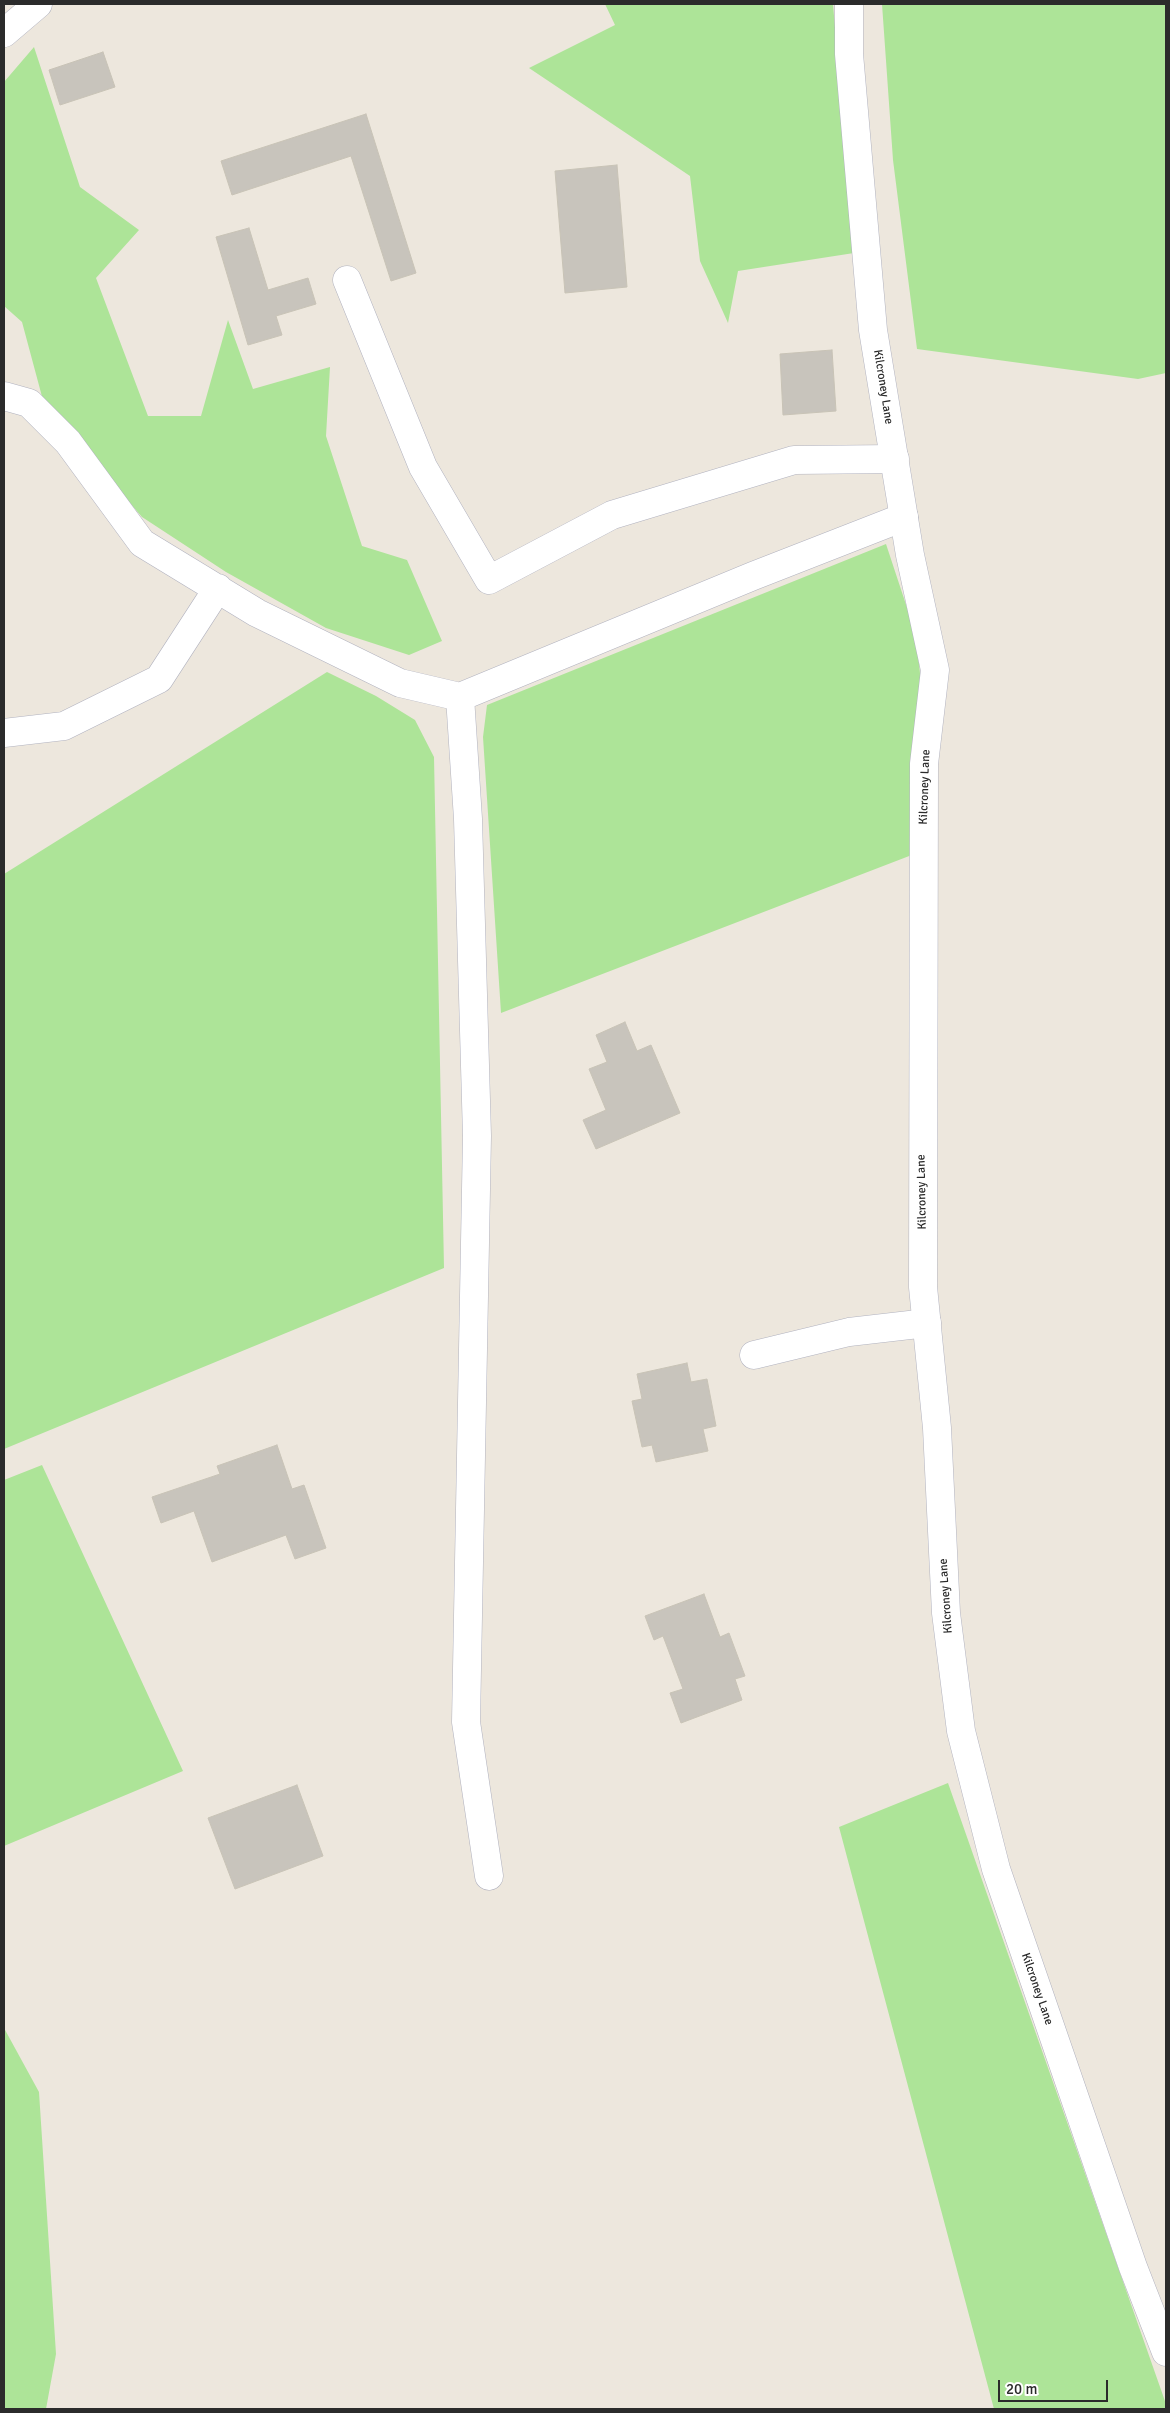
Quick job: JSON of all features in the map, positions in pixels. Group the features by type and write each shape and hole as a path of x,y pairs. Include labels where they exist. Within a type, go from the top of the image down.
{"street":[{"path":"4,33 38,4"},
{"name":"Kilcroney Lane","path":"849,4 849,54 873,330 904,517 935,670 924,764 923,1287 937,1428 946,1613 961,1731 996,1869 1134,2268 1166,2352"},
{"path":"347,280 423,467 489,580 612,515 794,460 895,459"},
{"path":"4,396 28,403 68,442 142,542 257,612 400,683 460,697 753,576 904,517"},
{"path":"4,733 64,726 159,679 218,588"},
{"path":"460,697 468,819 477,1136 466,1722 489,1876"},
{"path":"754,1356 849,1332 927,1323"}],"green space":[{"path":"605,4 833,4 854,253 738,271 728,323 700,261 690,176 529,68 615,25"},
{"path":"882,4 1166,4 1166,373 1138,379 917,349 893,160"},
{"path":"34,47 80,187 139,230 96,278 148,416 201,416 228,320 253,389 330,367 326,436 362,546 407,560 442,641 409,655 326,628 226,572 142,517 44,404 22,322 4,306 4,82"},
{"path":"886,544 916,635 928,750 930,848 501,1013 483,737 487,705"},
{"path":"327,672 376,696 415,720 434,757 444,1268 4,1449 4,874"},
{"path":"42,1465 183,1771 4,1846 4,1480"},
{"path":"948,1783 1166,2404 1166,2409 994,2409 839,1827"},
{"path":"4,2028 39,2092 56,2354 46,2409 4,2409"}],"building":[{"path":"103,52 115,87 60,105 49,70"},
{"path":"366,114 416,273 391,281 351,156 232,195 221,161"},
{"path":"617,165 627,287 565,293 555,171"},
{"path":"249,228 268,290 308,278 316,304 276,316 282,335 248,345 216,237"},
{"path":"832,350 836,411 783,415 780,354"},
{"path":"625,1022 637,1051 651,1045 680,1113 596,1149 583,1120 606,1110 589,1069 607,1062 596,1035"},
{"path":"687,1363 691,1382 707,1379 716,1426 703,1429 708,1451 656,1462 652,1445 642,1447 632,1401 642,1399 637,1374"},
{"path":"277,1445 292,1489 304,1485 326,1548 295,1559 286,1535 212,1562 194,1511 161,1523 152,1497 220,1474 217,1466"},
{"path":"704,1594 720,1637 729,1633 745,1676 735,1679 742,1700 681,1723 670,1693 683,1689 663,1636 654,1640 645,1616"},
{"path":"297,1785 323,1856 235,1889 208,1818"}]}
